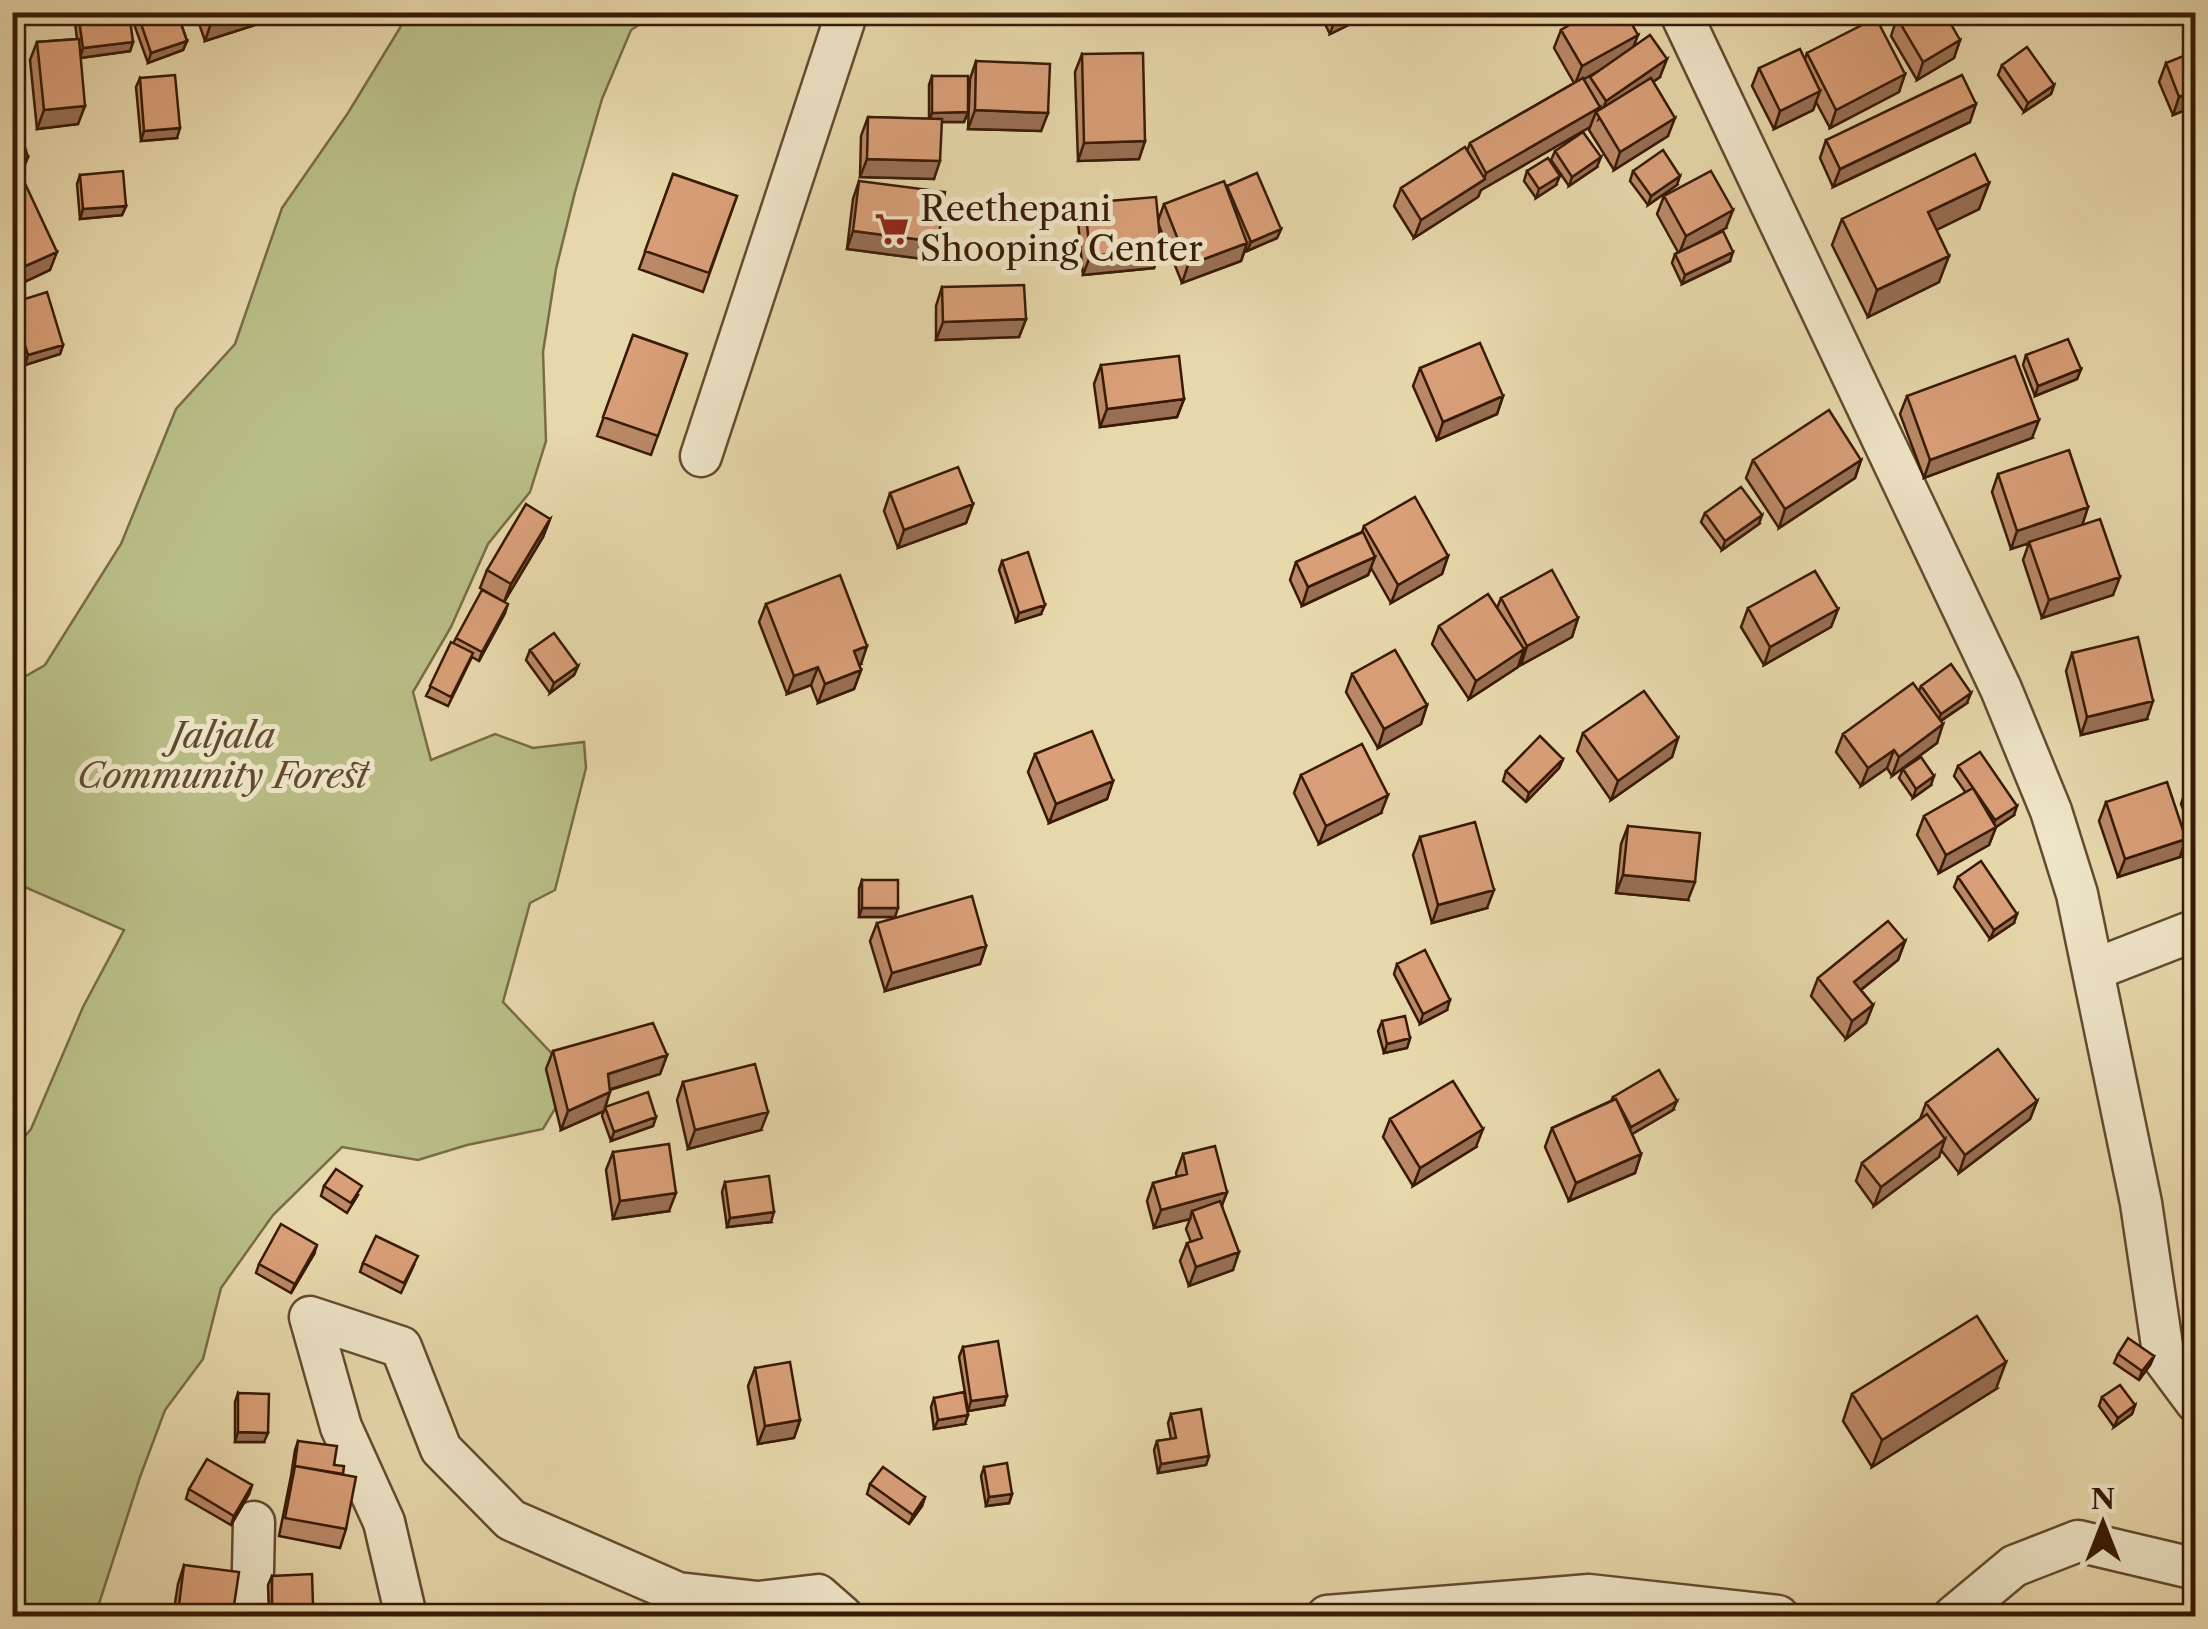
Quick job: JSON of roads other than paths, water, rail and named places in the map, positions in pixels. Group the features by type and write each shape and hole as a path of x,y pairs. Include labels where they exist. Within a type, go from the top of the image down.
{"street":[{"path":"701,456 847,12"},
{"path":"1680,12 2002,688 2051,812 2078,894 2141,1204 2164,1360 2196,1402"},
{"path":"2093,970 2196,930"},
{"path":"406,1616 384,1522 341,1427 310,1317 401,1347 440,1449 511,1520 678,1593 758,1602 818,1596 842,1616"},
{"path":"252,1616 254,1522"},
{"path":"1954,1616 2014,1566 2078,1541 2196,1568"},
{"path":"1328,1616 1589,1596 1778,1616"}],"place":[{"name":"Reethepani Shooping Center","path":"892,229"}],"park label":[{"name":"Jaljala Community Forest","path":"223,756"}]}
